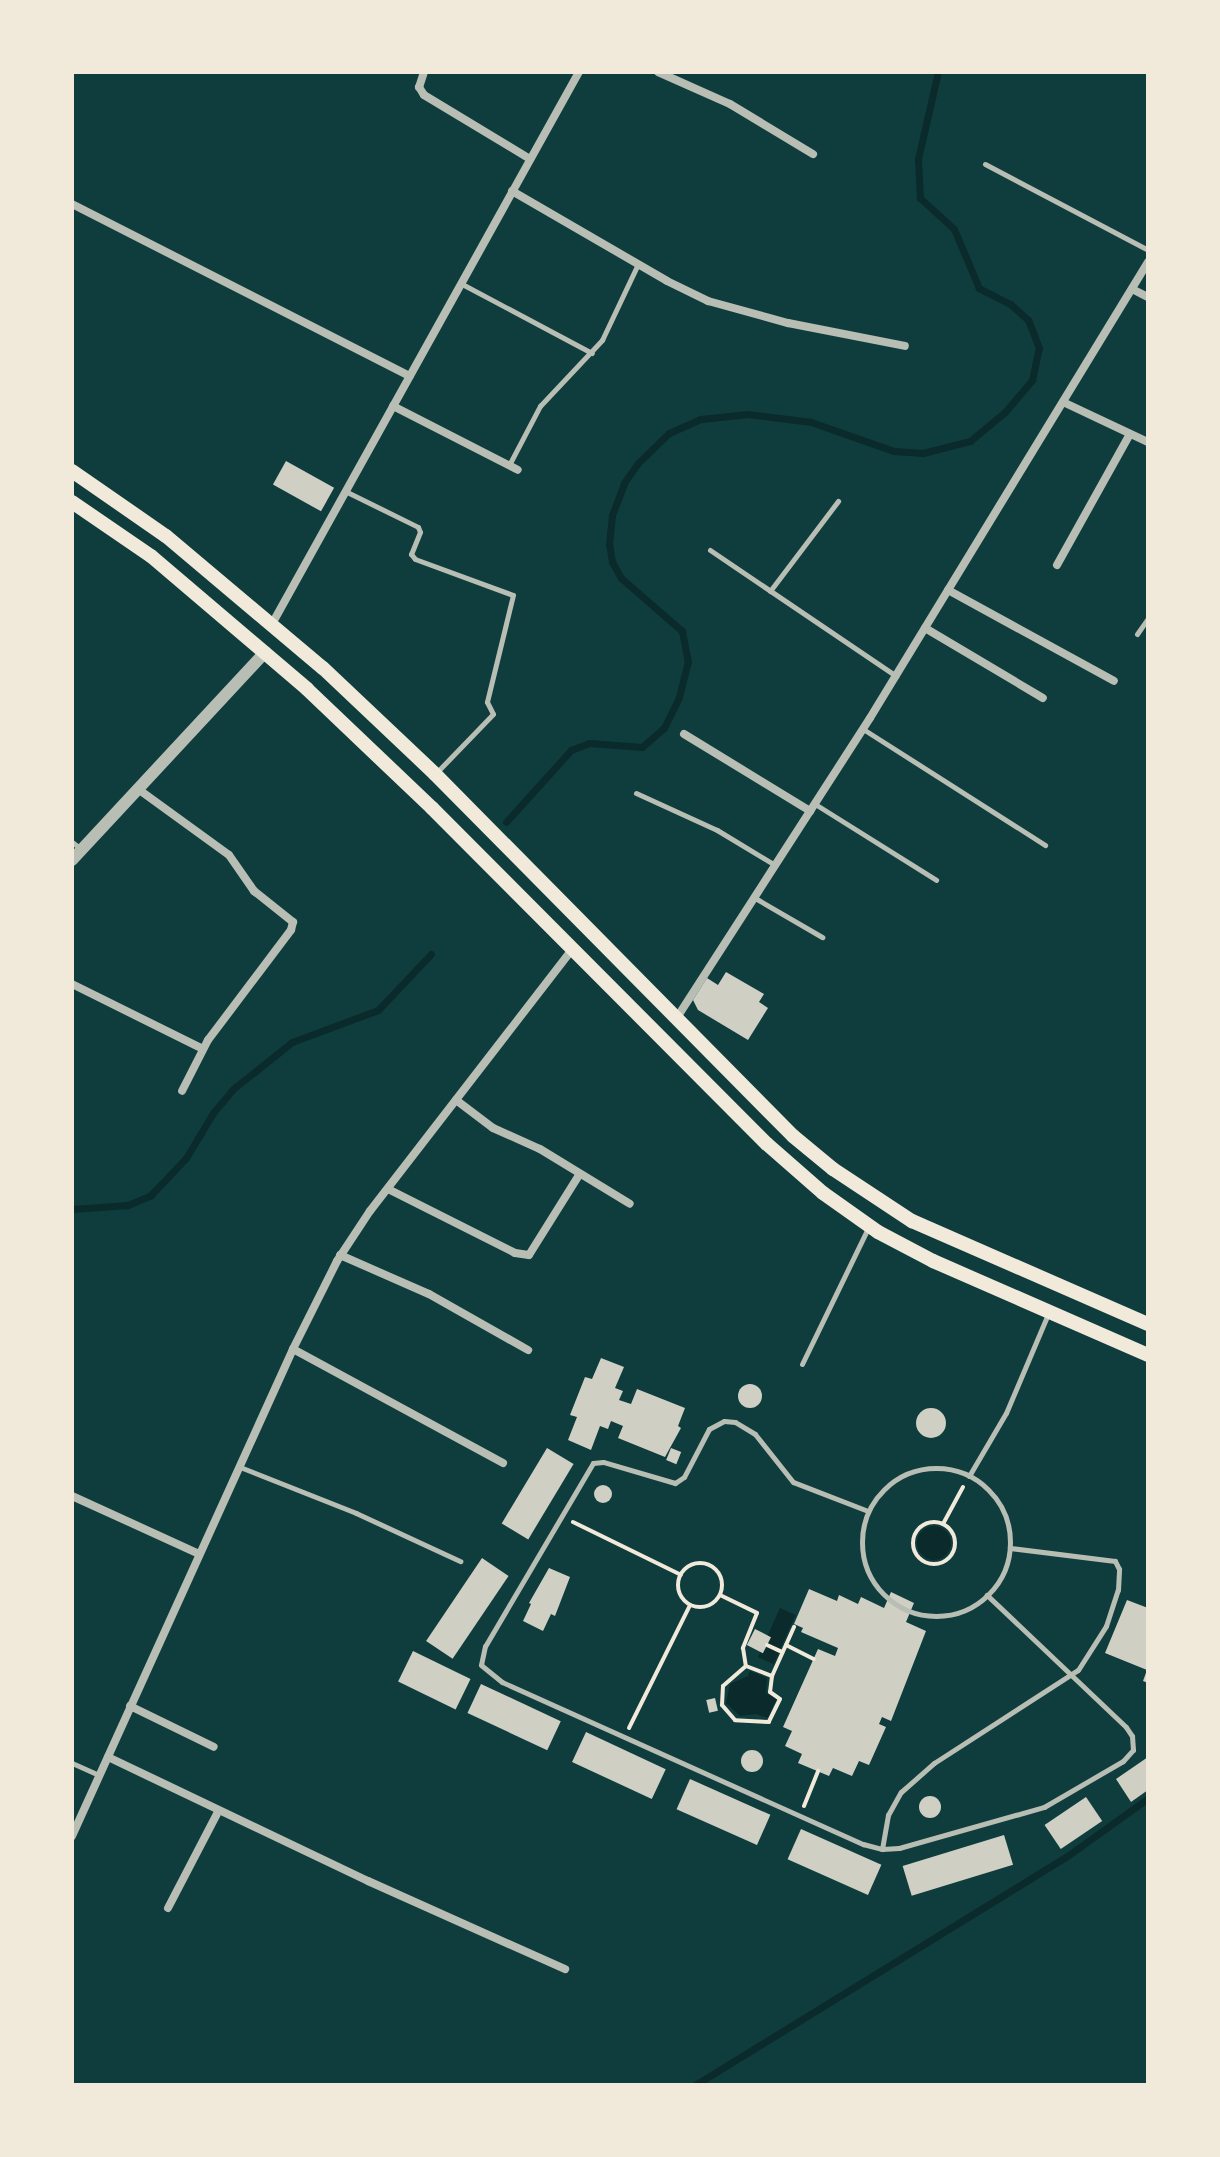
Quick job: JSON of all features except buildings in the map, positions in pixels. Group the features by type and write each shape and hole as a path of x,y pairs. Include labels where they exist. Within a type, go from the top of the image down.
{"main road":[{"path":"72,471 139,515 272,624 435,774 691,1029 793,1136 857,1188 912,1221 1148,1324"},
{"path":"72,502 124,537 265,652 432,808 799,1173 869,1226 933,1261 1148,1355"},
{"path":"124,537 139,515"},
{"path":"432,808 451,790"},
{"path":"672,1048 691,1029"},
{"path":"1048,1313 1058,1285"}],"street":[{"path":"424,72 419,87 424,95 530,159"},
{"path":"272,624 579,72"},
{"path":"658,72 730,104 813,154"},
{"path":"512,191 691,293 731,309 905,346"},
{"path":"72,204 410,376"},
{"path":"678,1016 863,729 1148,262"},
{"path":"1132,289 1148,297"},
{"path":"1063,402 1148,442"},
{"path":"393,406 518,470"},
{"path":"1057,565 1130,434"},
{"path":"948,590 1114,681"},
{"path":"925,628 1043,698"},
{"path":"72,860 77,846 138,789 265,652"},
{"path":"684,734 812,807"},
{"path":"138,789 229,855 254,891 293,922 203,1049 182,1091"},
{"path":"72,1836 293,1349 340,1255 573,948"},
{"path":"72,984 203,1049"},
{"path":"456,1100 493,1128 540,1149 630,1204"},
{"path":"388,1189 515,1253 529,1255 579,1175"},
{"path":"340,1255 379,1275 429,1294 528,1350"},
{"path":"293,1349 503,1463"},
{"path":"72,1496 199,1554"},
{"path":"130,1706 214,1747"},
{"path":"108,1757 565,1969"},
{"path":"168,1908 219,1810"}],"lane":[{"path":"985,164 1148,250"},
{"path":"509,465 540,406 592,353 609,328 638,264"},
{"path":"461,284 592,353"},
{"path":"346,491 418,527 420,532 411,554 415,559 513,595 487,702 492,715 435,774"},
{"path":"770,591 838,501"},
{"path":"710,550 896,676"},
{"path":"1137,634 1148,618"},
{"path":"863,729 1045,845"},
{"path":"636,793 717,830 775,865"},
{"path":"812,807 936,880"},
{"path":"754,897 822,937"},
{"path":"802,1364 869,1226"},
{"path":"969,1476 1006,1413 1048,1313"},
{"path":"868,1511 793,1482 750,1429 730,1421 709,1429 684,1477 675,1483 603,1462 593,1463 485,1646 481,1665 502,1682 800,1815 882,1849 899,1848 1030,1812 1128,1757 1134,1745 1130,1732 987,1595"},
{"path":"239,1467 356,1513 460,1561"},
{"path":"944,1469 969,1476 988,1490 1002,1509 1009,1531 1010,1548 1002,1577 987,1595 968,1609 945,1615 922,1615 889,1599 873,1580 864,1557 863,1533 868,1511 886,1488 907,1474 944,1469"},
{"path":"882,1849 891,1808 913,1781 951,1752 1072,1676 1089,1658 1106,1626 1117,1596 1118,1566 1109,1558 1010,1548"},
{"path":"72,1763 99,1775"}],"path":[{"path":"943,1524 969,1476"},
{"path":"560,1515 681,1575"},
{"path":"924,1524 943,1524 953,1534 954,1548 946,1559 926,1562 916,1553 915,1534 924,1524"},
{"path":"695,1564 710,1565 720,1575 720,1595 711,1605 690,1605 680,1594 681,1575 695,1564"},
{"path":"720,1595 757,1613 743,1648 746,1666"},
{"path":"625,1737 690,1605"},
{"path":"746,1666 726,1682 721,1693 723,1709 735,1720 770,1721 780,1700 770,1692 772,1676 794,1627"},
{"path":"767,1645 781,1652"},
{"path":"786,1645 814,1659"},
{"path":"746,1666 772,1676"},
{"path":"800,1815 818,1771"}],"water":[{"path":"934,1526 946,1531 951,1543 946,1555 934,1560 922,1555 917,1543 922,1531"},
{"path":"780,1608 796,1615 774,1664 758,1657"},
{"path":"750,1671 767,1678 766,1693 777,1698 768,1718 756,1714 740,1716 726,1703 730,1684 748,1676"}],"waterway":[{"path":"506,822 571,750 589,743 642,747 664,728 679,697 688,662 682,631 621,578 612,562 609,544 612,515 624,483 638,463 669,433 701,419 748,414 811,422 894,451 923,453 970,441 1005,412 1032,380 1039,348 1028,320 1010,304 979,288 954,229 920,198 918,159 938,72"},
{"path":"72,1209 128,1205 151,1195 186,1158 213,1113 233,1089 292,1042 378,1010 431,954"},
{"path":"695,2085 1066,1857 1148,1798"}]}
